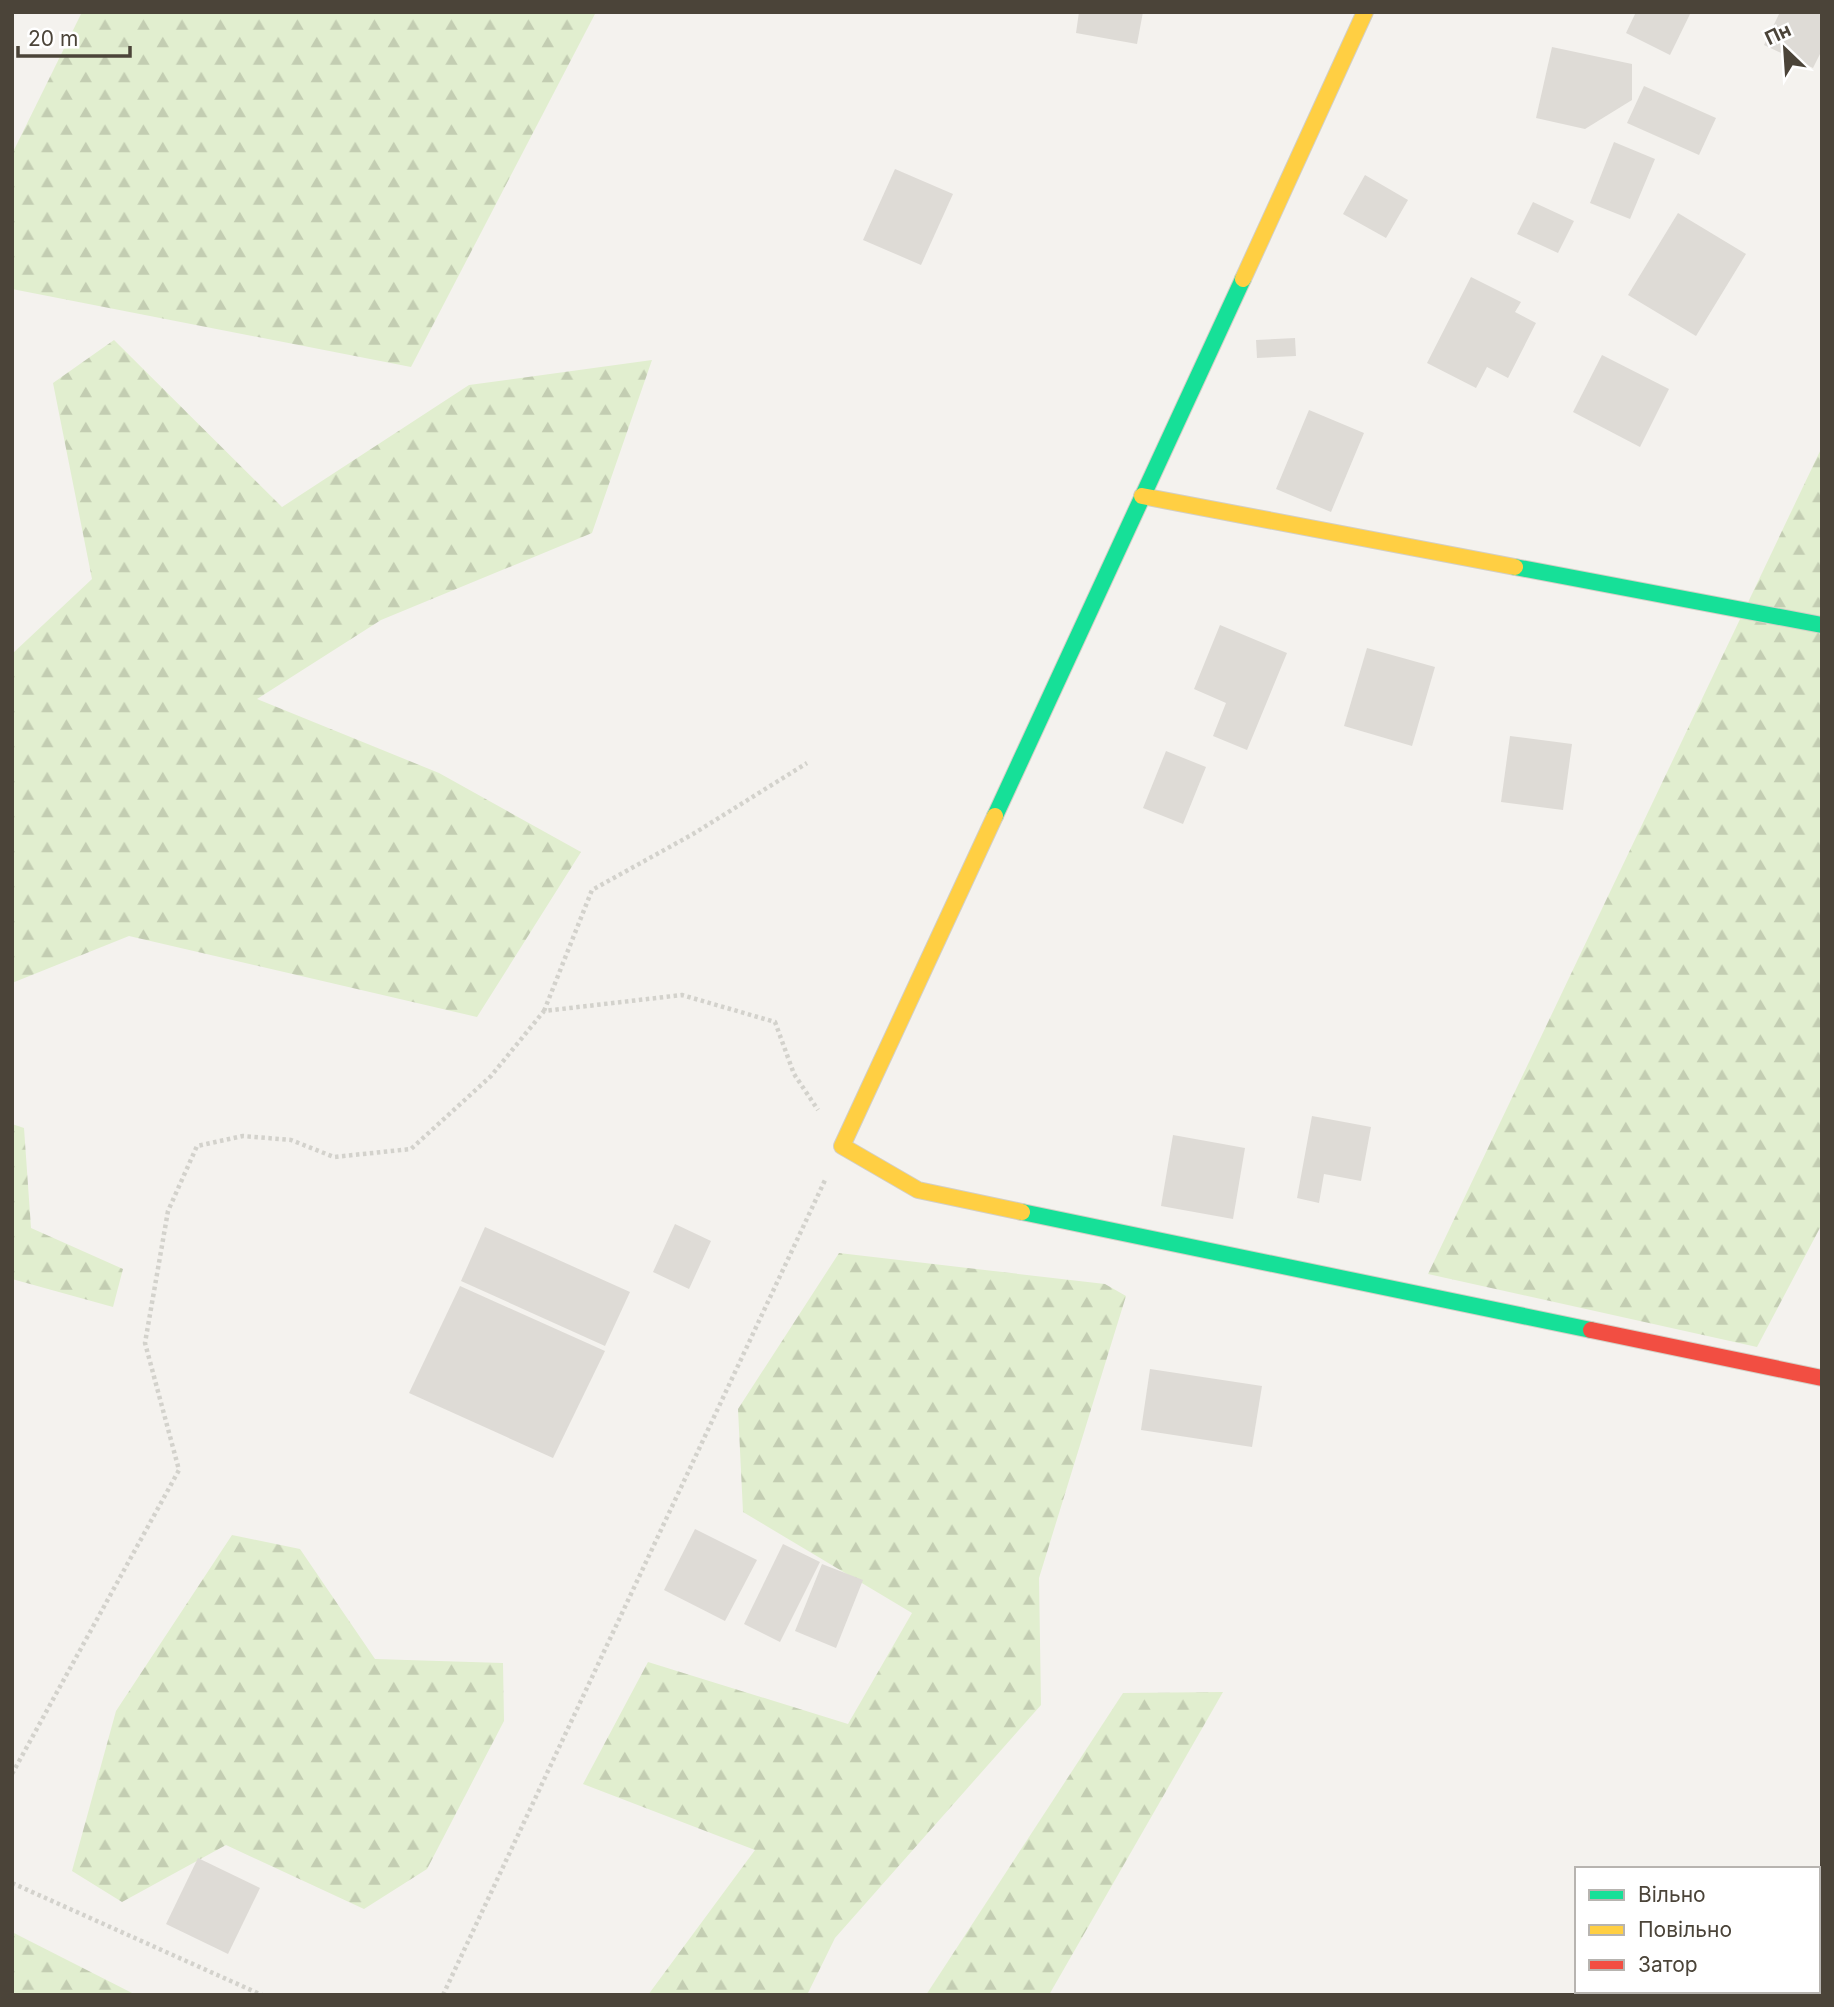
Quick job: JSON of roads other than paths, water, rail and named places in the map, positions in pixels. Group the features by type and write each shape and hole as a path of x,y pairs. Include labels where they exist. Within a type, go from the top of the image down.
{"street":[{"path":"1365,12 842,1146 918,1190 1822,1378"},
{"path":"1142,496 1822,625"}]}
